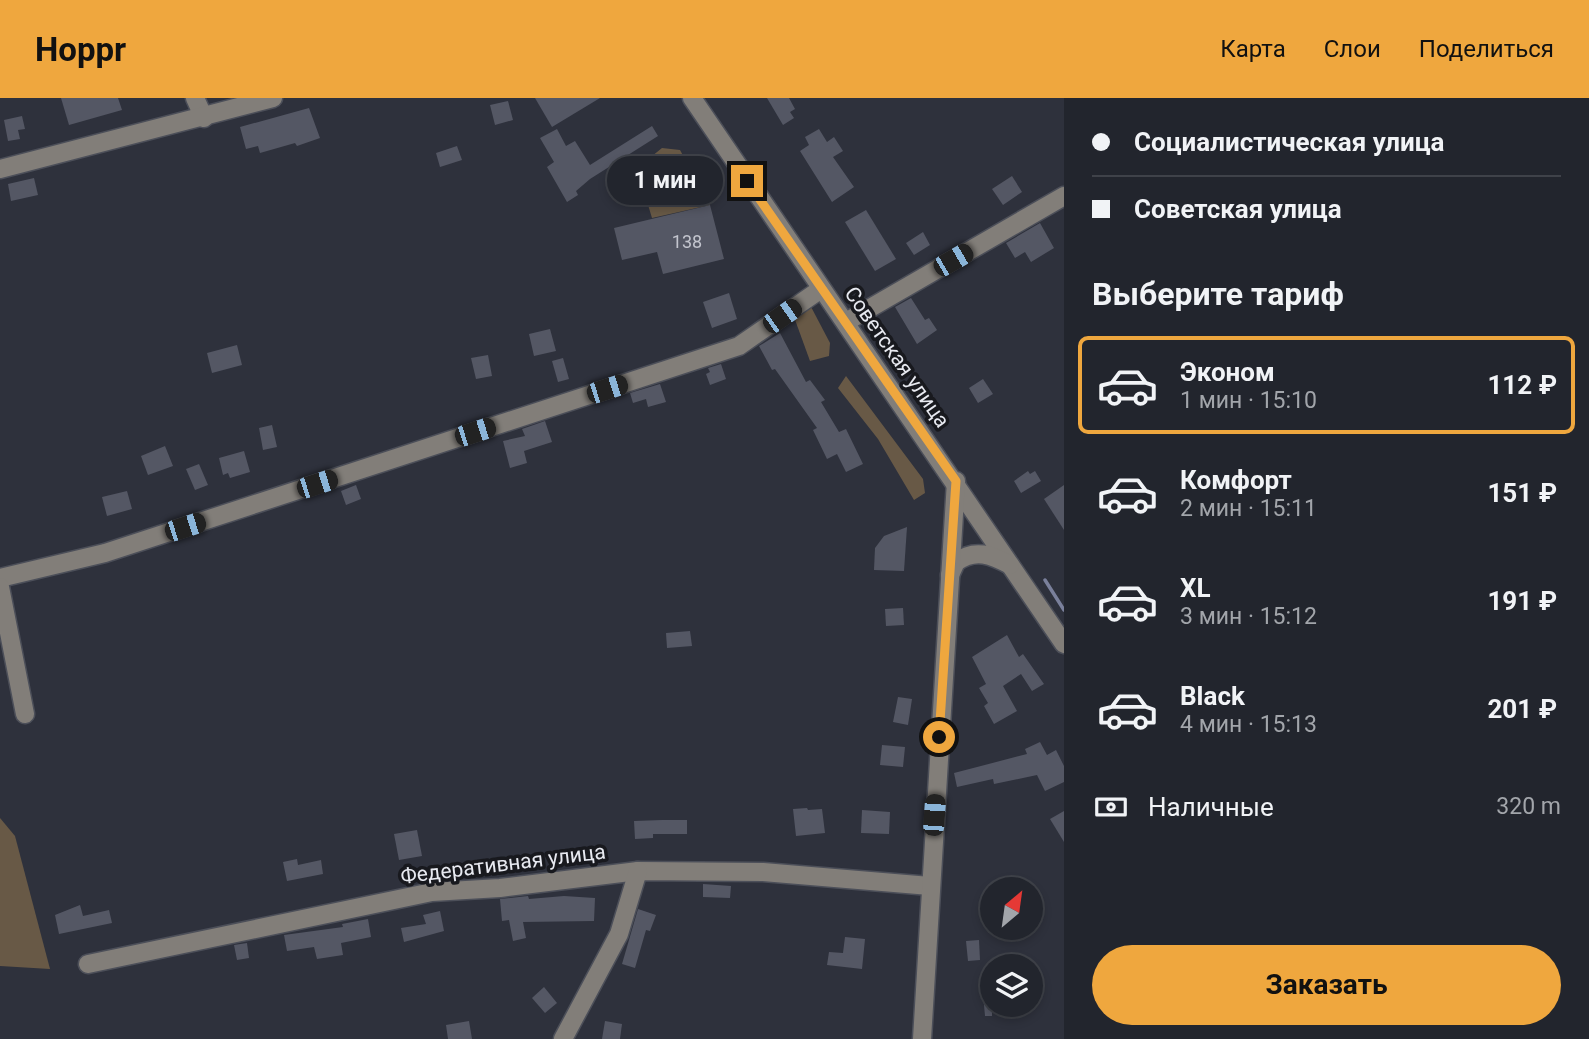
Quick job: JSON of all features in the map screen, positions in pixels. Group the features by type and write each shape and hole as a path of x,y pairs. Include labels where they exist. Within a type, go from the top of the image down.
{"street":[{"path":"195,98 204,118"},
{"path":"0,169 273,98"},
{"name":"Советская улица","path":"692,98 821,289 956,481 1064,644"},
{"path":"846,322 1064,196"},
{"path":"0,578 106,553 739,346 821,289"},
{"path":"922,1039 956,481"},
{"path":"950,575 956,562 973,555 992,555 1013,566"},
{"path":"0,587 25,714"},
{"path":"563,1039 619,934 638,871"},
{"name":"Федеративная улица","path":"88,964 432,892 500,888 638,871 763,872 930,886"}],"shaded area":[{"path":"662,148 680,150 710,205 652,218 642,185 633,184 636,169"},
{"path":"809,303 830,343 829,356 810,361 794,317"},
{"path":"846,376 923,479 925,493 914,500 878,439 838,388"},
{"path":"0,818 15,836 50,969 0,966"}],"building":[{"path":"61,98 118,98 122,110 69,125"},
{"path":"535,98 600,98 552,127"},
{"path":"767,98 789,98 795,109 790,112 794,118 783,125"},
{"path":"508,101 513,120 495,125 490,105"},
{"path":"309,108 320,138 297,146 295,143 260,153 258,146 246,149 240,127"},
{"path":"22,116 25,129 18,130 20,139 8,141 4,120"},
{"path":"652,126 658,136 590,179 576,191 578,195 567,202 547,167 554,162 540,138 557,129 566,146 575,141 590,165"},
{"path":"819,129 827,142 834,137 843,151 833,157 854,187 832,202 800,151 809,145 805,137"},
{"path":"457,146 462,160 440,167 436,153"},
{"path":"1012,176 1022,192 1003,205 992,189"},
{"path":"34,178 38,195 11,201 8,184"},
{"path":"710,205 724,259 663,274 657,252 622,260 614,228"},
{"path":"866,210 896,259 875,271 845,222"},
{"path":"1040,223 1054,248 1031,262 1025,252 1015,258 1006,243"},
{"path":"923,232 930,245 914,255 906,243"},
{"path":"729,293 737,319 712,328 703,302"},
{"path":"911,298 925,320 929,318 937,330 917,344 895,307"},
{"path":"550,329 556,351 534,356 529,334"},
{"path":"780,333 806,382 810,380 825,400 821,402 839,432 846,429 863,464 846,472 837,454 827,459 813,430 817,428 775,369 772,370 759,346"},
{"path":"237,345 242,365 212,373 207,353"},
{"path":"488,355 492,376 476,379 471,358"},
{"path":"563,358 569,379 558,382 552,361"},
{"path":"721,364 726,379 710,385 706,374 710,372 708,368"},
{"path":"983,379 993,394 978,403 969,388"},
{"path":"660,384 666,402 648,407 646,399 633,403 630,393"},
{"path":"545,421 552,442 524,451 527,463 510,468 503,441 525,436 522,429"},
{"path":"272,425 277,447 263,450 259,428"},
{"path":"165,446 173,466 148,475 141,456"},
{"path":"244,451 250,472 230,478 228,473 223,475 219,458"},
{"path":"199,464 208,485 195,490 186,469"},
{"path":"1028,471 1030,474 1035,471 1041,481 1021,493 1014,481"},
{"path":"356,485 361,499 346,505 341,491"},
{"path":"1064,485 1064,530 1044,499"},
{"path":"127,491 132,509 107,516 102,497"},
{"path":"907,527 904,571 874,570 875,548 884,536"},
{"path":"903,608 904,625 886,626 885,609"},
{"path":"690,631 692,646 667,648 666,633"},
{"path":"1007,635 1019,657 1023,654 1044,684 1032,691 1021,674 1003,686 1017,711 994,724 984,706 988,703 979,688 986,684 972,657"},
{"path":"898,697 912,699 908,725 893,722"},
{"path":"1040,742 1047,755 1056,750 1064,766 1064,782 1045,791 1037,775 994,784 993,779 957,787 954,773 1027,754 1025,749"},
{"path":"882,745 905,747 903,767 880,765"},
{"path":"793,809 822,809 825,833 796,836"},
{"path":"862,810 890,812 889,834 861,833"},
{"path":"1064,811 1064,842 1050,819"},
{"path":"687,820 687,834 653,834 653,838 635,839 634,821"},
{"path":"417,830 422,856 399,860 394,834"},
{"path":"297,859 298,865 321,860 323,874 287,881 283,862"},
{"path":"703,884 731,886 730,898 703,897"},
{"path":"528,896 529,899 564,896 595,898 594,921 523,922 526,938 513,941 509,920 502,921 500,899"},
{"path":"80,905 83,916 109,910 112,923 59,934 55,915"},
{"path":"638,909 656,915 650,931 646,930 635,968 622,964"},
{"path":"440,911 444,931 404,942 401,928 426,924 423,915"},
{"path":"368,919 371,937 341,943 343,955 317,959 314,947 287,951 284,935 343,927 342,924"},
{"path":"845,937 865,939 862,969 827,965 829,952 843,953"},
{"path":"979,940 980,960 968,961 966,941"},
{"path":"247,943 249,958 237,960 234,945"},
{"path":"544,987 557,1003 545,1013 532,998"},
{"path":"469,1021 472,1039 448,1039 446,1025"},
{"path":"605,1021 622,1024 620,1039 602,1039"}],"waterway":[{"path":"1045,580 1064,610"}],"route":[{"path":"747,181 956,481 939,737"}]}
